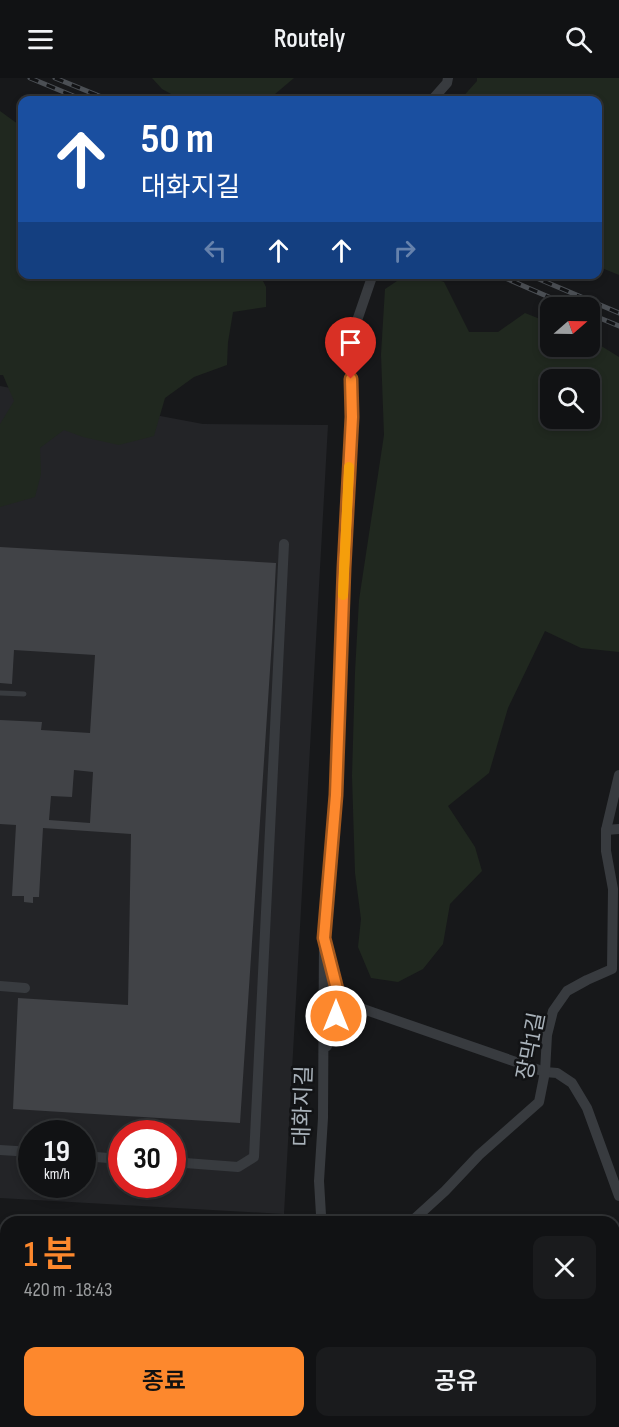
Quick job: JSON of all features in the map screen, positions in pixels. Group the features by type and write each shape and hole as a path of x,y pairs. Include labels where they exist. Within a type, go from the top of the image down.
{"street":[{"path":"436,96 447,83 448,78"},
{"name":"대화지길","path":"321,1216 319,1181 323,1118 324,938 336,795 352,417 350,341 371,279"},
{"path":"186,1163 238,1167 254,1157 284,544"},
{"name":"장막1길","path":"418,1216 479,1155 539,1102 545,1072 547,1035 553,1011 567,991 612,969 616,889 606,850 606,830 619,776"},
{"path":"606,830 619,829"},
{"path":"324,938 340,1001 324,1055"},
{"path":"0,986 25,988"},
{"path":"340,1001 545,1072 557,1073 572,1083 587,1108 619,1196"},
{"path":"0,1150 18,1151"}],"lane":[{"path":"0,693 24,694"}],"shaded area":[{"path":"152,78 294,78 273,96 175,96 162,89"},
{"path":"477,78 619,78 619,275 602,268 602,96 464,96"},
{"path":"0,111 18,124 18,279 262,279 266,287 266,307 233,312 227,365 194,377 165,398 154,436 119,445 64,430 40,448 41,474 35,497 0,507 0,424 14,401 3,375 0,375"},
{"path":"400,279 437,279 444,282 469,332 498,332 525,313 540,319 540,357 600,357 600,345 619,357 619,652 581,648 545,631 508,708 489,773 448,806 475,847 482,871 450,904 443,944 423,969 398,982 371,978 358,947 361,919 355,873 352,776 359,600 384,435 381,354 385,289"},
{"path":"0,386 203,424 328,425 284,1214 0,1198"}],"building":[{"path":"0,547 276,563 240,1123 13,1109 18,998 128,1005 131,834 43,828 39,897 33,897 33,903 24,902 24,896 12,896 16,825 0,824 0,720 42,722 41,730 90,733 95,655 14,650 12,684 0,683","holes":["74,770 93,772 90,823 49,820 51,796 72,797"]}],"railway":[{"path":"30,78 73,96"},
{"path":"55,78 99,96"},
{"path":"507,279 549,297"},
{"path":"539,279 619,313"},
{"path":"600,318 619,326"}],"slow traffic":[{"path":"343,595 349,467"}],"route":[{"path":"336,1016 340,1001 324,938 336,795 352,417 351,379"}]}
